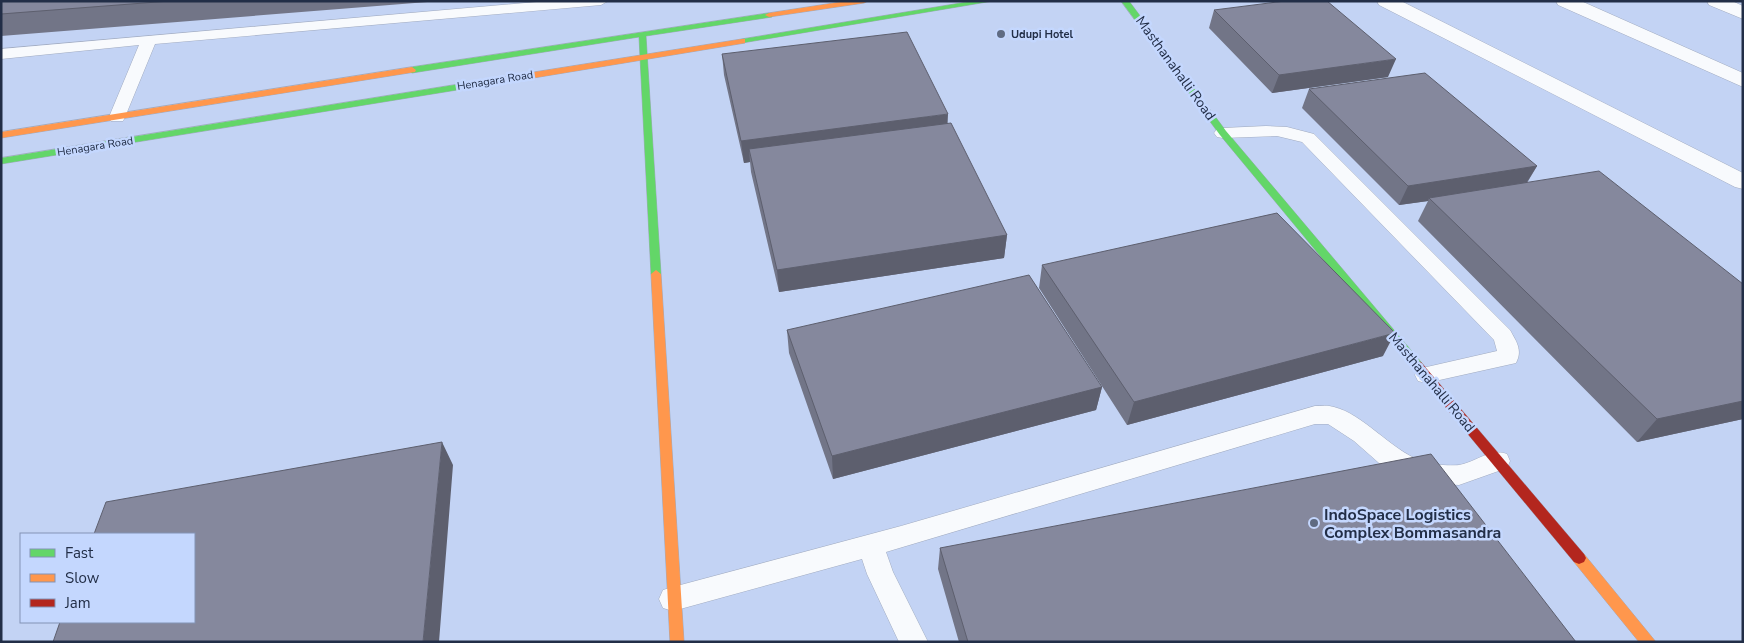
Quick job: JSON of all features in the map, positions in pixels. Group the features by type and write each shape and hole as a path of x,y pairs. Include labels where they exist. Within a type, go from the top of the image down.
{"street":[{"name":"Henagara Road","path":"1,135 864,1"},
{"name":"Henagara Road","path":"1,161 989,1"},
{"name":"Masthanahalli Road","path":"1125,1 1223,133 1649,642"},
{"path":"1386,1 1743,182"},
{"path":"1565,1 1743,81"},
{"path":"1716,1 1743,13"},
{"path":"644,34 643,56 673,599 677,642"}],"lane":[{"path":"1,54 601,1"},
{"path":"117,117 149,40"},
{"path":"1223,133 1278,130 1293,132 1308,138 1502,335 1508,346 1508,357 1426,375"},
{"path":"673,599 871,545 1315,416 1332,415 1362,434 1388,456 1420,472 1459,475 1498,461"},
{"path":"1420,472 1438,496"},
{"path":"871,545 880,574 914,642"}],"shaded area":[{"path":"1,1 1743,1 1743,642 1,642"}],"building":[{"path":"1,1 170,1 1,14"},
{"path":"1285,1 1327,1 1396,59 1279,75 1214,10"},
{"path":"907,32 948,114 741,141 722,54"},
{"path":"1425,73 1537,166 1408,186 1309,89"},
{"path":"951,123 1007,235 777,270 749,149"},
{"path":"1599,171 1743,284 1743,401 1657,419 1429,198"},
{"path":"1277,213 1395,333 1134,402 1042,265"},
{"path":"1029,275 1102,387 832,456 787,330"},
{"path":"442,442 423,642 53,642 60,623 195,623 195,533 94,533 106,502"},
{"name":"IndoSpace Logistics Complex Bommasandra","path":"1431,454 1576,642 968,642 940,548"}],"traffic: fast":[{"path":"742,41 989,1"},
{"path":"1125,1 1223,133 1417,365"},
{"path":"412,70 769,15"},
{"path":"643,37 656,274"},
{"path":"1,161 491,82"}],"traffic: slow":[{"path":"769,15 864,1"},
{"path":"491,82 742,41"},
{"path":"1,135 412,70"},
{"path":"656,274 677,642"},
{"path":"1579,558 1649,642"}],"traffic: jam":[{"path":"1417,365 1579,558"}],"place":[{"name":"Udupi Hotel","path":"1001,34"},
{"name":"IndoSpace Logistics Complex Bommasandra","path":"1314,523"}]}
